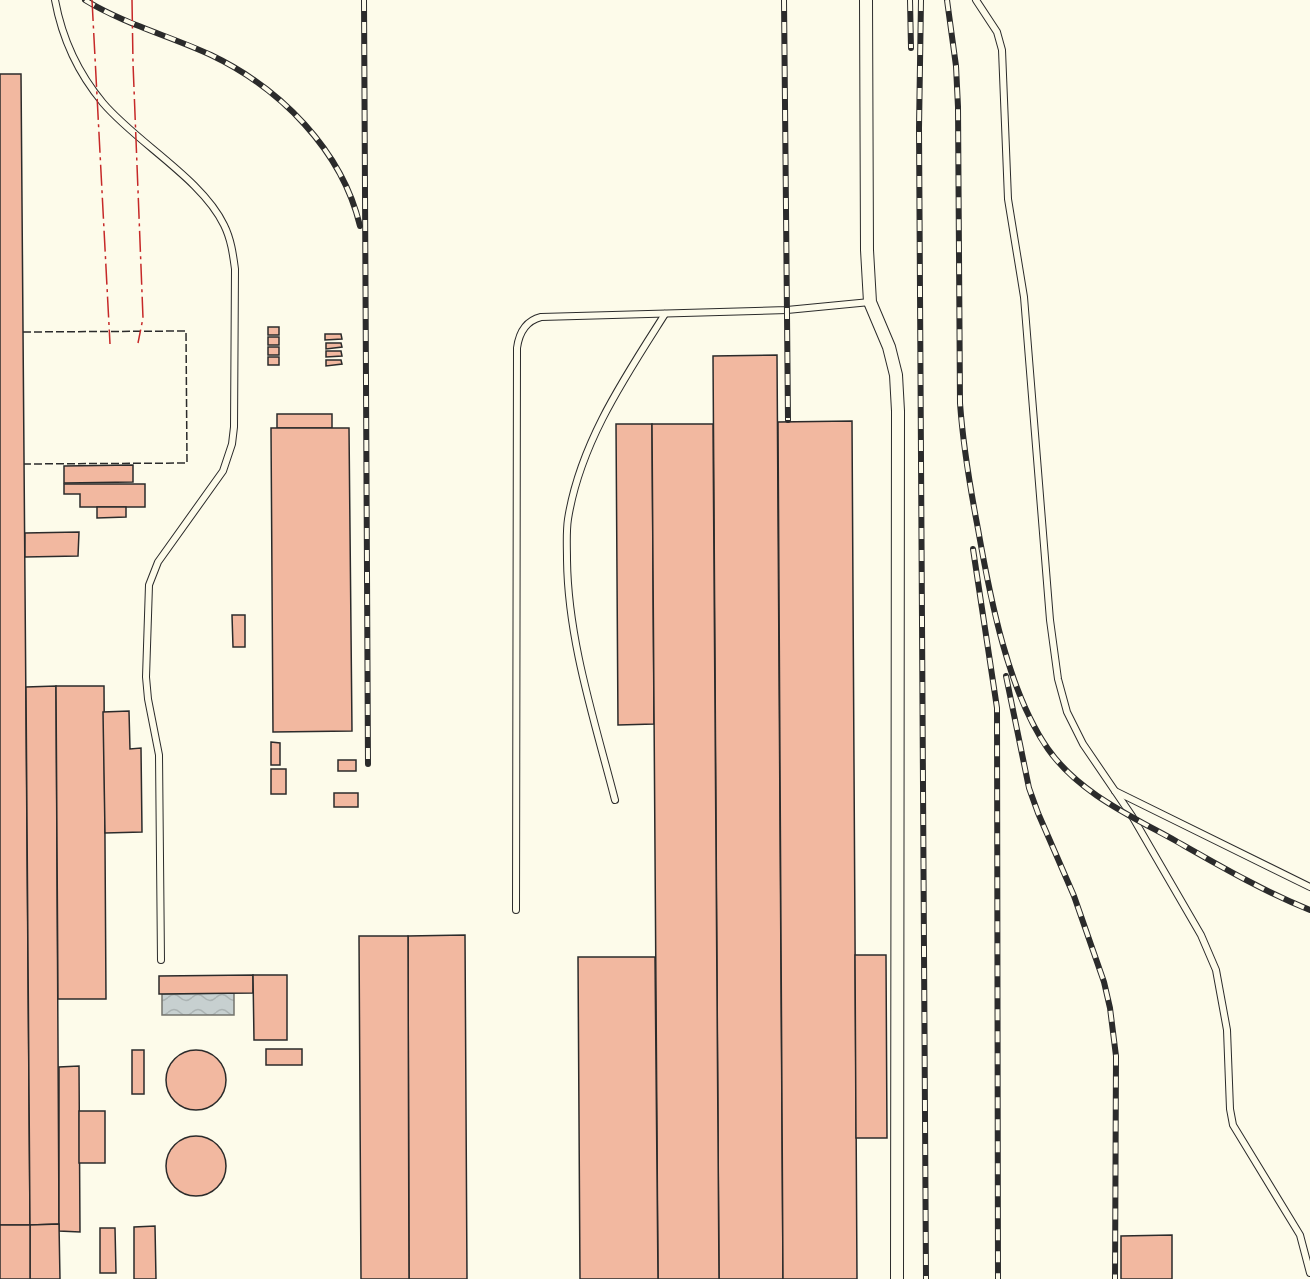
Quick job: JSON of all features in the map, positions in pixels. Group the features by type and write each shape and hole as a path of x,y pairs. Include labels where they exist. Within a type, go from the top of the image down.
{"street":[{"path":"866,0 867,250 870,302 890,347 896,375 898,411 897,1279"}],"lane":[{"path":"55,0 66,40 74,60 88,83 120,121 215,208 232,245 235,269 232,444 223,471 158,562 149,585 146,677 159,755 161,960"},
{"path":"976,0 997,32 1002,50 1008,198 1024,297 1050,620 1058,679 1067,712 1083,744 1132,816 1201,935 1216,970 1227,1030 1230,1108 1233,1125 1300,1235 1310,1273"},
{"path":"516,910 519,338 527,324 541,317 787,310 870,302"},
{"path":"615,800 569,603 568,521 573,496 598,428 618,389 664,314"},
{"path":"1115,790 1310,887"}],"water":[{"path":"234,993 234,1015 162,1015 162,994"}],"building":[{"path":"0,74 21,74 30,1225 0,1225"},
{"path":"268,327 279,327 279,335 268,335"},
{"path":"325,334 341,334 342,339 325,340"},
{"path":"268,337 279,337 279,345 268,345"},
{"path":"326,343 341,343 342,347 326,349"},
{"path":"268,347 279,347 279,355 268,355"},
{"path":"326,351 341,351 342,356 326,357"},
{"path":"777,355 783,1279 719,1279 713,356"},
{"path":"268,357 279,357 279,365 268,365"},
{"path":"326,360 341,360 342,364 326,366"},
{"path":"277,414 332,414 332,428 277,428"},
{"path":"852,421 857,1279 783,1279 778,422"},
{"path":"616,424 652,424 654,724 618,725"},
{"path":"652,424 713,424 719,1279 658,1279"},
{"path":"271,428 349,428 352,731 273,732"},
{"path":"133,465 133,482 64,483 64,466"},
{"path":"64,484 145,484 145,507 80,507 80,494 64,494"},
{"path":"97,507 126,507 126,517 97,518"},
{"path":"79,532 78,556 25,557 25,533"},
{"path":"232,615 245,615 245,647 233,647"},
{"path":"56,686 59,1224 30,1225 26,687"},
{"path":"56,686 104,686 106,999 58,999"},
{"path":"129,711 130,749 141,748 142,832 105,833 103,712"},
{"path":"271,742 280,743 280,765 271,765"},
{"path":"338,760 356,760 356,771 338,771"},
{"path":"271,769 286,769 286,794 271,794"},
{"path":"334,793 358,793 358,807 334,807"},
{"path":"465,935 467,1279 409,1279 408,936"},
{"path":"359,936 408,936 409,1279 361,1279"},
{"path":"855,955 886,955 887,1138 856,1138"},
{"path":"578,957 655,957 658,1279 580,1279"},
{"path":"253,975 253,993 159,994 159,976"},
{"path":"253,975 287,975 287,1040 254,1040"},
{"path":"266,1049 302,1049 302,1065 266,1065"},
{"path":"132,1050 144,1050 144,1094 132,1094"},
{"path":"190,1050 202,1050 213,1055 221,1063 226,1080 224,1092 213,1105 202,1110 190,1110 179,1105 171,1097 166,1086 166,1074 171,1063 179,1055"},
{"path":"79,1066 80,1232 59,1231 59,1067"},
{"path":"79,1111 105,1111 105,1163 79,1163"},
{"path":"190,1136 202,1136 213,1141 221,1149 226,1166 224,1178 213,1191 202,1196 190,1196 179,1191 171,1183 166,1172 166,1160 171,1149 179,1141"},
{"path":"59,1224 60,1279 30,1279 30,1225"},
{"path":"0,1225 30,1225 30,1279 0,1279"},
{"path":"155,1226 156,1279 134,1279 134,1227"},
{"path":"100,1228 115,1228 116,1273 100,1273"},
{"path":"1172,1235 1172,1279 1121,1279 1121,1236"}],"railway":[{"path":"85,0 115,16 211,55 261,85 305,124 323,147 339,172 360,226"},
{"path":"364,0 368,764"},
{"path":"784,0 788,420"},
{"path":"910,0 911,48"},
{"path":"921,0 919,128 926,1279"},
{"path":"947,0 956,66 958,107 960,403 963,434 972,497 995,613 1002,643 1022,700 1048,749 1061,765 1090,791 1124,813 1225,869 1310,910"},
{"path":"973,549 997,708 998,1279"},
{"path":"1006,676 1029,788 1074,896 1104,982 1110,1008 1116,1056 1115,1279"}],"fence":[{"path":"23,332 186,331 187,463 24,464"}],"power":[{"path":"92,0 110,344"},
{"path":"132,0 143,318 138,343"}]}
